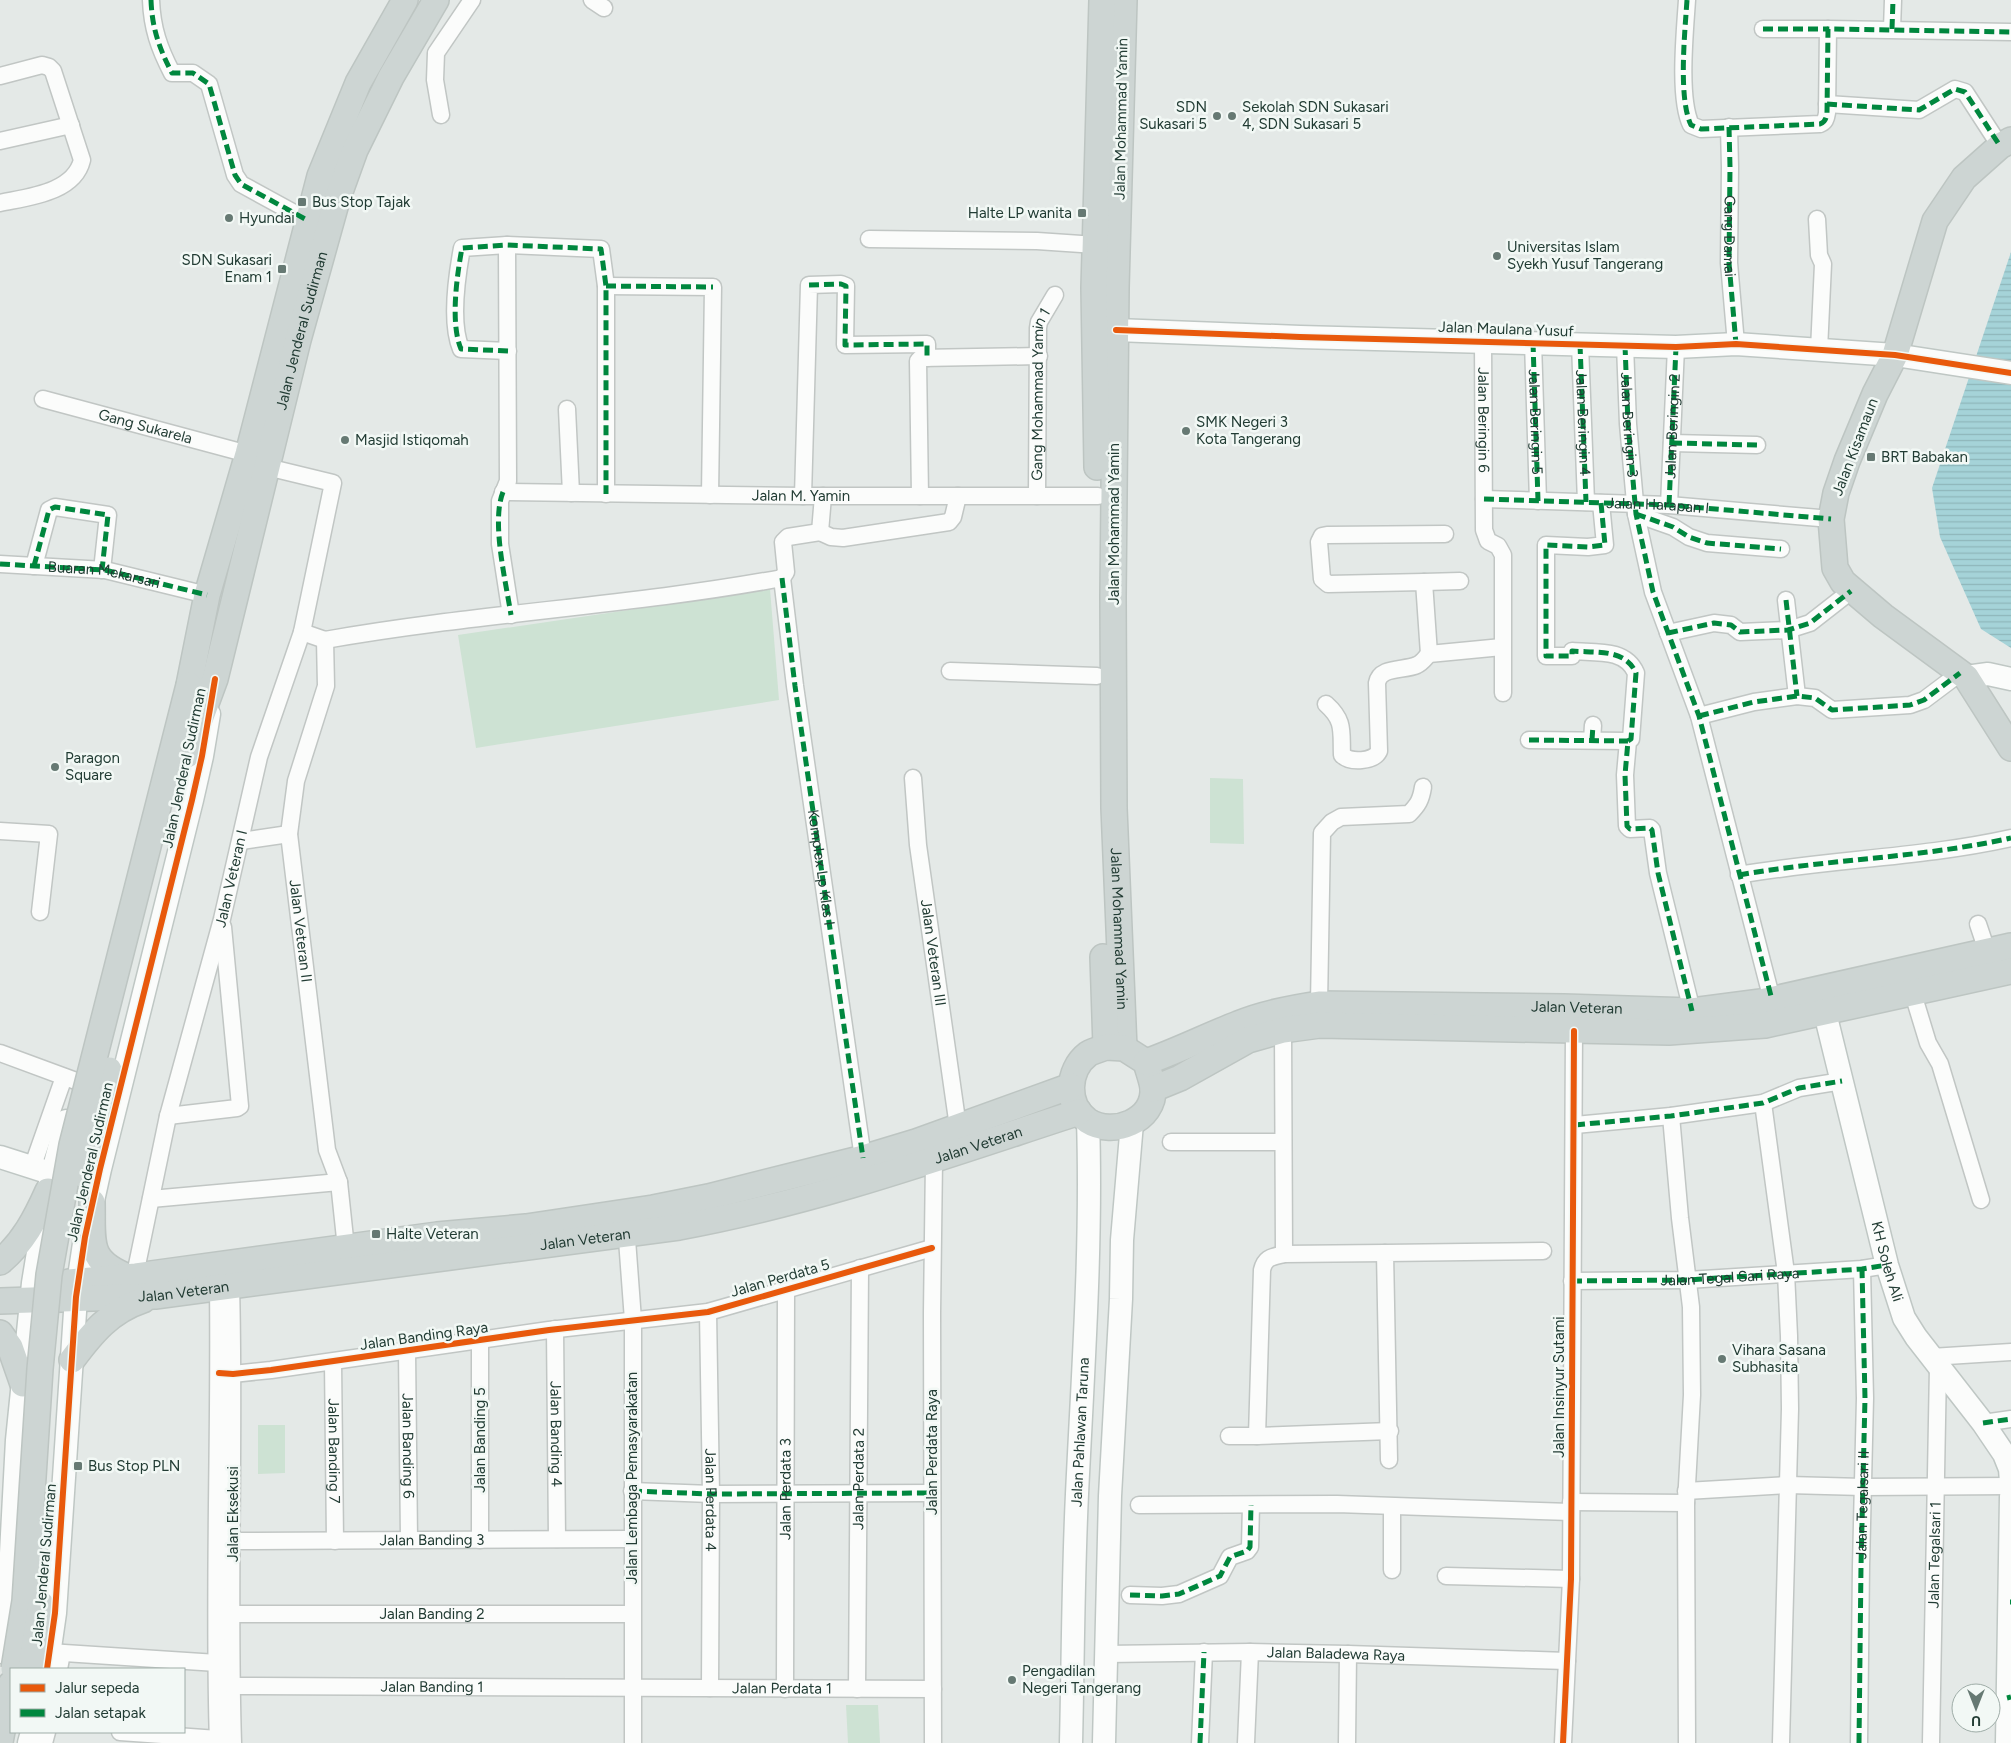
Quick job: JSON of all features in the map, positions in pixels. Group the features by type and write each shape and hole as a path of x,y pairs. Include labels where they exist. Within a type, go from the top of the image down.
{"main road":[{"name":"Jalan Jenderal Sudirman","path":"14,1668 25,1601 40,1369 49,1274 72,1145 202,682 258,460 307,220 320,176 358,83 405,0"},
{"name":"Jalan Mohammad Yamin","path":"1102,0 1094,288 1098,496 1097,764 1115,1048"},
{"name":"Jalan Mohammad Yamin","path":"1115,1048 1113,597 1116,330 1124,0"},
{"name":"Jalan Jenderal Sudirman","path":"31,1668 40,1610 48,1505 56,1343 62,1296 87,1158 187,755 202,682 207,595 258,460 298,340 337,200 355,150 391,77 432,6"},
{"name":"Jalan Kisamaun","path":"2006,143 1964,178 1936,221 1895,355 1875,394 1847,461 1836,493 1831,518 1834,568 1842,582 1851,591 1963,675 2011,748"},
{"name":"Jalan Veteran","path":"1153,1089 1180,1078 1248,1040 1284,1030 1429,1016 1564,1007 1692,1011 1772,1000 2011,946"},
{"name":"Jalan Veteran","path":"1146,1062 1239,1023 1283,1010 1320,1004 1574,1031 1669,1032 1765,1026 2011,972"},
{"path":"1115,1048 1146,1062 1153,1089 1149,1106 1138,1120 1117,1128 1110,1128 1102,1127 1083,1116 1073,1100 1071,1086 1076,1068 1088,1054 1115,1048"},
{"name":"Jalan Veteran","path":"626,1224 708,1197 863,1158 958,1127 1071,1086"},
{"name":"Jalan Veteran","path":"77,1289 155,1296 224,1287 404,1251 626,1224 723,1219 795,1202 1083,1116"},
{"path":"0,1262 18,1244 37,1215 44,1178"},
{"path":"94,1194 94,1244 97,1256 112,1271 132,1277"},
{"name":"Jalan Veteran","path":"77,1289 132,1277 346,1248 404,1251"},
{"path":"0,1285 32,1291 77,1289"},
{"path":"0,1301 32,1291"},
{"path":"72,1360 94,1330 106,1320 127,1306 155,1296"},
{"path":"0,1333 10,1347 23,1384"},
{"path":"0,1742 10,1689"}],"street":[{"path":"150,0 151,20 160,50 172,72 193,74 209,84 235,175 241,184 307,220"},
{"path":"441,115 435,80 434,64 436,53 472,0"},
{"path":"1687,0 1684,69 1688,120 1694,128 1820,124 1826,119 1828,29"},
{"path":"1892,29 1893,0"},
{"path":"432,6 451,29"},
{"path":"1763,29 1892,29 2011,32"},
{"path":"0,76 42,65 53,70 82,160 76,174 61,186 37,195 0,203"},
{"path":"1827,104 1919,110 1955,89 1959,89 1965,92 2006,143"},
{"path":"0,141 71,125"},
{"name":"Gang Damai","path":"1729,127 1729,263 1736,344"},
{"path":"1817,219 1819,255 1823,264 1819,350"},
{"path":"869,239 1037,241 1096,245"},
{"path":"506,245 508,481 500,501 500,544 511,615"},
{"path":"508,351 461,349 456,339 456,279 462,248 506,245 601,249 606,286 606,494"},
{"path":"803,496 809,285 841,284 846,286 845,345 927,344 927,358"},
{"path":"606,286 713,287 710,495"},
{"name":"Gang Mohammad Yamin 1","path":"1037,496 1039,322 1055,295"},
{"name":"Jalan Maulana Yusuf","path":"1116,330 1676,347 1736,344 1895,355 2011,373"},
{"name":"Jalan Beringin 6","path":"1483,341 1485,537 1488,541 1498,546 1503,555 1503,693"},
{"name":"Jalan Beringin 5","path":"1533,342 1538,501"},
{"name":"Jalan Beringin 4","path":"1580,344 1593,502 1605,545 1588,547 1546,545 1546,656 1572,656 1572,652 1607,653 1622,657 1630,663 1636,673 1631,739 1628,741"},
{"name":"Jalan Beringin 3","path":"1625,345 1628,424 1635,509 1653,592 1699,716 1772,1000"},
{"name":"Jalan Beringin 2","path":"1669,505 1676,347"},
{"path":"920,496 917,365 921,358 1039,356"},
{"name":"Gang Sukarela","path":"43,399 333,483"},
{"path":"567,409 571,494"},
{"path":"1672,443 1757,446"},
{"name":"Jalan Veteran I","path":"132,1277 151,1199 168,1116 222,919 259,757 302,632 333,483"},
{"name":"Jalan M. Yamin","path":"503,492 803,496 1098,496"},
{"path":"820,532 822,496"},
{"path":"302,632 325,640 376,630 511,615 727,587 784,575 783,542 788,537 820,532 843,538 949,522 953,517 958,496"},
{"name":"Jalan Harapan I","path":"1484,499 1593,502 1635,509 1669,505 1831,518"},
{"path":"34,566 49,510 55,507 108,515 102,570"},
{"path":"1635,509 1674,527 1698,541 1781,550"},
{"path":"1445,534 1327,535 1320,538 1318,542 1321,577 1328,584 1460,581"},
{"name":"Buaran Mekarsari","path":"0,564 102,570 207,595"},
{"name":"Komplex Lp Klas I","path":"784,575 796,694 863,1158"},
{"path":"1424,582 1429,654"},
{"path":"1668,634 1714,623 1731,625 1740,632 1788,630 1813,621 1851,591"},
{"path":"1786,600 1797,696"},
{"name":"Jalan Veteran II","path":"325,640 326,686 296,780 289,834 327,1150 339,1182 346,1248"},
{"path":"1326,704 1338,716 1340,721 1342,755 1346,759 1352,760 1376,757 1379,751 1378,677 1382,673 1416,666 1429,654 1502,647"},
{"path":"950,671 1097,676"},
{"path":"1699,716 1754,702 1797,696 1815,698 1832,710 1910,705 1924,700 1963,675 1988,674 2011,679"},
{"name":"Jalan Jenderal Sudirman","path":"0,1652 8,1591 17,1440 44,1178 161,749 202,682"},
{"name":"Jalan Jenderal Sudirman","path":"54,1661 55,1613 77,1289 94,1194 200,765 202,682"},
{"path":"1529,740 1592,733 1628,741 1625,775 1627,826 1630,829 1650,828 1652,830 1658,873 1692,1011"},
{"name":"Jalan Veteran III","path":"914,778 920,854 958,1127"},
{"path":"1320,1004 1322,833 1332,822 1341,817 1408,814 1421,800 1423,787"},
{"path":"0,831 49,834 40,912"},
{"path":"241,841 289,834"},
{"path":"1739,875 1789,866 1913,855 1970,847 2011,838"},
{"path":"168,1116 240,1106 222,919"},
{"path":"1978,924 1987,951"},
{"path":"1905,970 1928,1044 1940,1064 1950,1100 1966,1144 1981,1200"},
{"name":"KH Soleh Ali","path":"1826,1012 1887,1265 1904,1318 1935,1362 1983,1423 2007,1460 2011,1484"},
{"path":"1284,1030 1284,1254"},
{"name":"Jalan Insinyur Sutami","path":"1564,1743 1571,1579 1572,1281 1575,1124 1574,1031"},
{"path":"0,1053 70,1079"},
{"path":"1575,1124 1671,1116 1763,1103 1799,1088 1842,1081"},
{"path":"1763,1103 1786,1273 1790,1377 1781,1743"},
{"name":"Jalan Pahlawan Taruna","path":"1071,1743 1077,1496 1088,1299 1089,1165 1083,1116"},
{"path":"1671,1116 1691,1307 1692,1376 1686,1497 1687,1743"},
{"path":"1104,1743 1110,1496 1121,1299 1122,1240 1132,1123"},
{"path":"1171,1142 1283,1142"},
{"path":"0,1157 44,1178 94,1194"},
{"name":"Jalan Perdata Raya","path":"934,1160 932,1248 934,1743"},
{"path":"151,1199 339,1182"},
{"name":"Jalan Lembaga Pemasyarakatan","path":"626,1224 633,1320 631,1539 633,1743"},
{"name":"Jalan Perdata 5","path":"633,1320 708,1312 932,1248"},
{"path":"1258,1436 1262,1270 1264,1262 1270,1257 1284,1254 1543,1251"},
{"path":"1385,1253 1390,1431 1389,1460"},
{"name":"Jalan Tegal Sari Raya","path":"1572,1281 1687,1280 1862,1269 1887,1265"},
{"name":"Jalan Perdata 2","path":"857,1689 860,1268"},
{"name":"Jalan Tegalsari II","path":"1859,1743 1860,1566 1865,1398 1862,1269"},
{"name":"Jalan Eksekusi","path":"223,1742 232,1686 233,1541 224,1287"},
{"name":"Jalan Perdata 3","path":"785,1689 786,1290"},
{"name":"Jalan Perdata 4","path":"708,1312 711,1494 710,1688"},
{"name":"Jalan Banding Raya","path":"226,1374 333,1362 555,1329 633,1320"},
{"name":"Jalan Banding 4","path":"555,1329 557,1539"},
{"name":"Jalan Banding 5","path":"480,1341 480,1540"},
{"name":"Jalan Banding 6","path":"406,1351 410,1540"},
{"path":"1935,1362 2011,1352"},
{"name":"Jalan Banding 7","path":"333,1362 335,1541"},
{"name":"Jalan Tegalsari 1","path":"1931,1743 1935,1362"},
{"name":"Jalan Eksekusi","path":"223,1742 216,1663 226,1374"},
{"path":"1983,1423 2011,1419"},
{"path":"17,1440 29,1430 47,1427 56,1429 62,1434 66,1442"},
{"path":"1228,1436 1390,1431"},
{"path":"1139,1505 1336,1504 1392,1507 1571,1507 1686,1497 1788,1485 1863,1487 2011,1484"},
{"path":"632,1491 711,1494 932,1493"},
{"path":"2007,1743 2011,1497"},
{"path":"1130,1595 1169,1596 1179,1594 1220,1576 1230,1557 1247,1551 1250,1548 1251,1505"},
{"path":"1392,1507 1392,1570"},
{"name":"Jalan Banding 3","path":"233,1541 631,1539"},
{"path":"1446,1576 1571,1579"},
{"name":"Jalan Banding 2","path":"232,1614 632,1614"},
{"path":"1200,1743 1204,1652"},
{"path":"1246,1743 1250,1652"},
{"name":"Jalan Baladewa Raya","path":"1106,1654 1250,1652 1567,1661"},
{"path":"1347,1743 1348,1654"},
{"path":"54,1661 216,1663"},
{"name":"Jalan Banding 1","path":"232,1686 631,1687"},
{"name":"Jalan Perdata 1","path":"631,1687 933,1689"},
{"path":"130,1733 223,1742"}],"green space":[{"path":"770,589 779,700 476,748 458,635"},
{"path":"1210,778 1243,779 1244,844 1210,843"},
{"path":"258,1425 285,1425 285,1473 258,1474"},
{"path":"846,1705 878,1705 880,1743 848,1743"}],"water":[{"path":"2011,252 2011,648 1981,629 1940,537 1932,488"}],"marked path":[{"path":"151,0 157,38 172,73 193,73 209,84 235,175 241,184 307,220"},
{"path":"1687,0 1683,82 1687,113 1691,125 1701,129 1820,124 1823,122 1826,119 1827,113 1828,29 2011,32"},
{"path":"1892,29 1893,0"},
{"path":"1763,29 1828,29"},
{"path":"1827,104 1919,110 1955,89 1965,92 2000,146"},
{"path":"1729,127 1729,263 1736,344"},
{"path":"508,351 461,349 455,313 462,248 507,245 601,249 606,286 606,494"},
{"path":"809,285 841,284 846,286 845,345 927,344 927,358"},
{"path":"606,286 713,287"},
{"path":"1533,342 1538,501"},
{"path":"1580,344 1586,502"},
{"path":"1625,345 1628,424 1636,514 1653,592 1699,716 1772,1000"},
{"path":"1669,505 1676,347"},
{"path":"1672,443 1757,445"},
{"path":"503,492 498,519 499,535 511,615"},
{"path":"1484,499 1669,505 1831,519"},
{"path":"1601,503 1605,545 1588,547 1546,545 1546,656 1572,656 1572,651 1608,653 1625,659 1636,673 1631,739 1628,741 1625,775 1627,826 1630,829 1650,828 1652,830 1658,873 1692,1011"},
{"path":"34,566 49,510 55,507 108,515 102,570"},
{"path":"1636,514 1673,527 1689,537 1707,543 1781,549"},
{"path":"0,564 105,570 207,595"},
{"path":"782,578 795,686 863,1158"},
{"path":"1668,633 1714,623 1731,625 1740,632 1788,630 1810,623 1851,591"},
{"path":"1786,600 1797,696"},
{"path":"1699,716 1754,702 1797,696 1815,698 1832,710 1910,705 1924,700 1960,673"},
{"path":"1592,740 1593,725"},
{"path":"1529,740 1628,741"},
{"path":"1739,875 1807,865 1943,850 2011,838"},
{"path":"1575,1125 1671,1116 1763,1103 1799,1088 1842,1081"},
{"path":"1572,1281 1687,1280 1862,1269 1887,1265"},
{"path":"1859,1743 1865,1398 1862,1269"},
{"path":"1983,1423 2011,1419"},
{"path":"632,1491 711,1494 932,1493"},
{"path":"1130,1595 1162,1596 1179,1594 1220,1576 1230,1557 1247,1551 1250,1547 1251,1505"},
{"path":"1200,1743 1204,1652"},
{"path":"2007,1698 2011,1697"}],"cycle path":[{"path":"1116,330 1676,347 1736,344 1895,355 2011,373"},
{"path":"47,1668 55,1613 76,1297 85,1237 100,1169 192,800 202,756 215,679"},
{"path":"1563,1743 1571,1579 1574,1031"},
{"path":"219,1373 233,1374 271,1370 549,1330 708,1312 932,1248"}],"place":[{"name":"SDN Sukasari 5","path":"1217,116"},
{"name":"Sekolah SDN Sukasari 4, SDN Sukasari 5","path":"1232,116"},
{"name":"Bus Stop Tajak","path":"302,202"},
{"name":"Halte LP wanita","path":"1082,213"},
{"name":"Hyundai","path":"229,218"},
{"name":"Universitas Islam Syekh Yusuf Tangerang","path":"1497,256"},
{"name":"SDN Sukasari Enam 1","path":"282,269"},
{"name":"SMK Negeri 3 Kota Tangerang","path":"1186,431"},
{"name":"Masjid Istiqomah","path":"345,440"},
{"name":"BRT Babakan","path":"1871,457"},
{"name":"Paragon Square","path":"55,767"},
{"name":"Halte Veteran","path":"376,1234"},
{"name":"Vihara Sasana Subhasita","path":"1722,1359"},
{"name":"Bus Stop PLN","path":"78,1466"},
{"name":"Pengadilan Negeri Tangerang","path":"1012,1680"}]}
